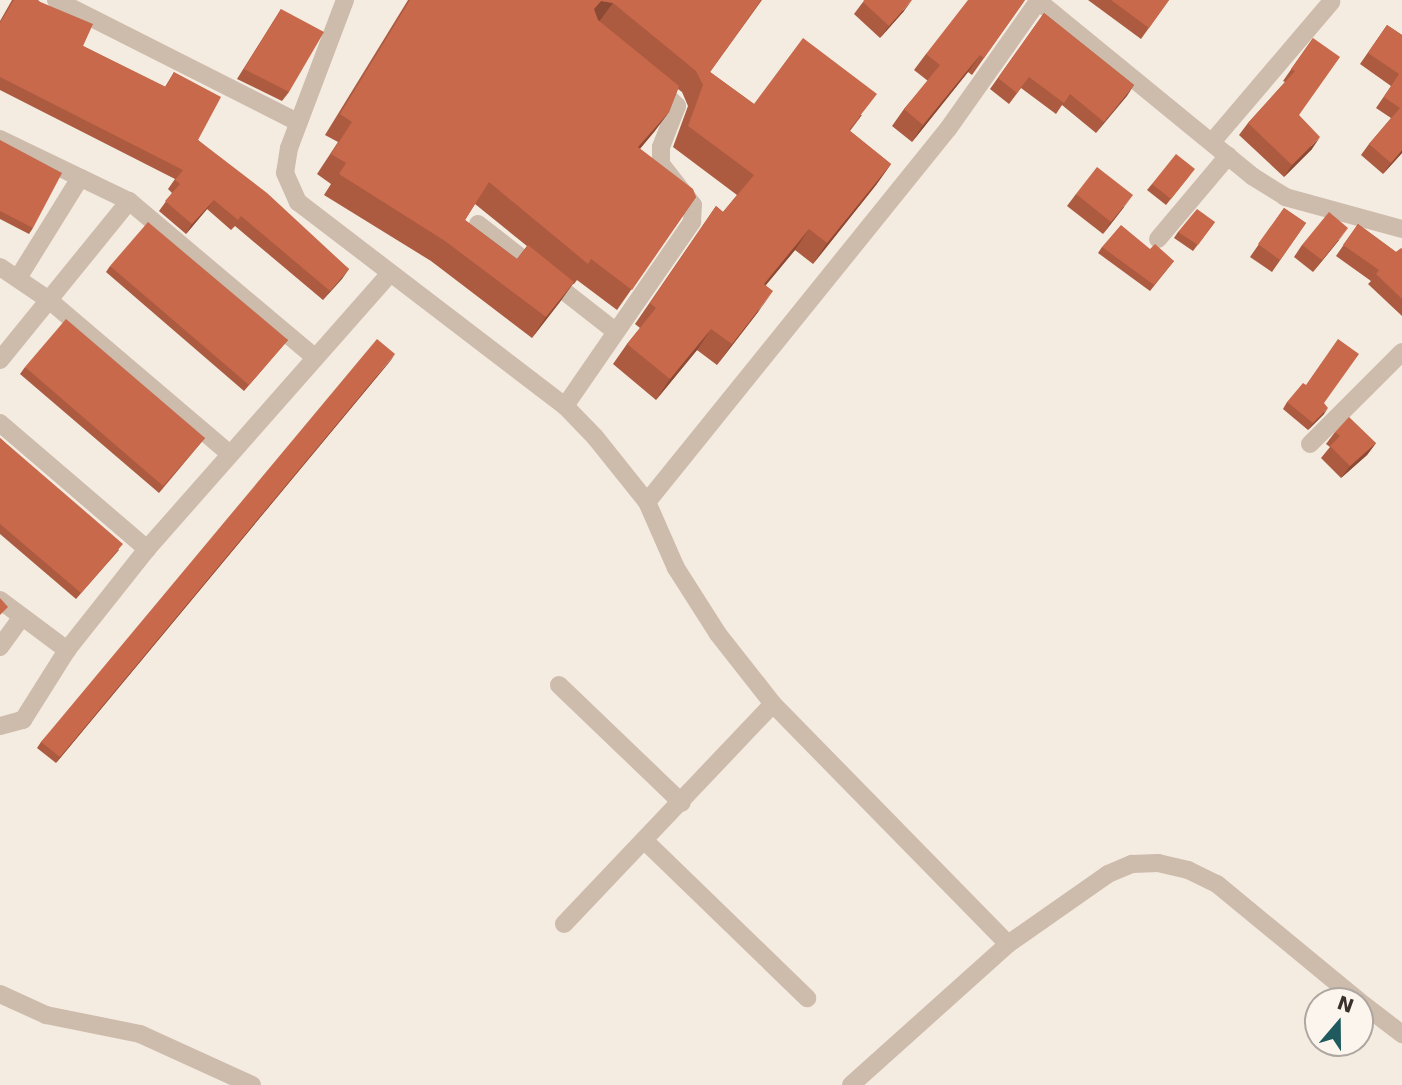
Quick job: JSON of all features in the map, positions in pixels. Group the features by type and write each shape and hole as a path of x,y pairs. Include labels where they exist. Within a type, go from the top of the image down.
{"street":[{"path":"56,0 299,122"},
{"path":"345,0 299,122 285,173 298,202 565,406 647,502 676,568 718,634 773,704 1008,944"},
{"path":"647,502 931,150 1038,0 1228,156 1285,197 1400,223"},
{"path":"1212,142 1331,2"},
{"path":"565,406 692,222 694,212 661,164 661,148 677,106 643,75"},
{"path":"0,139 129,201 313,356"},
{"path":"1158,239 1228,156"},
{"path":"80,178 6,273 50,300 230,454"},
{"path":"0,360 129,201"},
{"path":"478,224 615,331"},
{"path":"0,726 23,720 67,650 147,549 313,356 390,274"},
{"path":"1310,444 1402,352"},
{"path":"0,423 147,549"},
{"path":"0,600 67,650"},
{"path":"0,647 22,617"},
{"path":"559,685 682,803"},
{"path":"564,924 682,803 773,704"},
{"path":"645,841 807,998"},
{"path":"851,1085 1008,944 1108,874 1132,864 1158,863 1188,870 1217,884 1343,987"},
{"path":"0,994 46,1015 140,1034 252,1085"},
{"path":"1374,1012 1402,1034"}],"building":[{"path":"14,0 38,0 93,24 83,46 166,87 174,72 221,97 198,140 267,193 349,269 330,291 241,216 238,220 214,200 192,224 165,201 180,184 175,180 183,170 0,77 0,23"},
{"path":"410,0 761,0 710,72 754,104 803,38 877,94 849,130 891,164 827,243 809,229 764,284 773,291 732,344 711,329 670,379 627,344 656,308 650,303 716,206 723,212 754,175 688,126 703,85 696,71 613,3 601,1 594,9 598,20 679,86 669,112 638,147 693,189 696,197 632,290 591,259 588,264 489,182 465,220 517,259 528,245 574,282 546,317 445,241 339,174 346,163 331,154 352,122 340,114"},
{"path":"912,0 889,26 863,2"},
{"path":"968,0 1025,0 984,58 980,55 923,125 904,109 940,65 926,54"},
{"path":"1111,0 1169,0 1149,28"},
{"path":"281,9 324,32 289,92 244,69"},
{"path":"1044,13 1134,85 1104,122 1070,94 1064,103 1029,77 1017,93 998,78"},
{"path":"1387,25 1402,35 1402,150 1391,163 1369,144 1400,108 1384,97 1399,74 1368,53"},
{"path":"1313,38 1340,57 1299,115 1320,137 1292,165 1248,123 1295,71 1291,69"},
{"path":"0,140 62,173 33,228 0,211"},
{"path":"1176,154 1195,169 1171,199 1152,184"},
{"path":"1097,167 1133,195 1111,222 1076,194"},
{"path":"1284,208 1306,223 1280,260 1258,244"},
{"path":"1197,209 1215,222 1198,245 1178,232"},
{"path":"1329,212 1348,228 1322,260 1302,245"},
{"path":"148,222 288,340 249,385 110,266"},
{"path":"1358,224 1396,252 1402,249 1402,299 1376,274 1379,270 1343,245"},
{"path":"1121,225 1150,249 1155,244 1174,261 1154,285 1102,247"},
{"path":"66,319 205,438 163,486 25,367"},
{"path":"377,339 395,354 60,757 41,742"},
{"path":"1338,339 1359,354 1324,403 1328,408 1313,423 1287,402 1303,383 1306,385"},
{"path":"1349,417 1376,443 1350,466 1330,446 1340,436 1335,432"},
{"path":"0,438 123,544 81,593 0,524"},
{"path":"0,598 8,607 0,615"}]}
